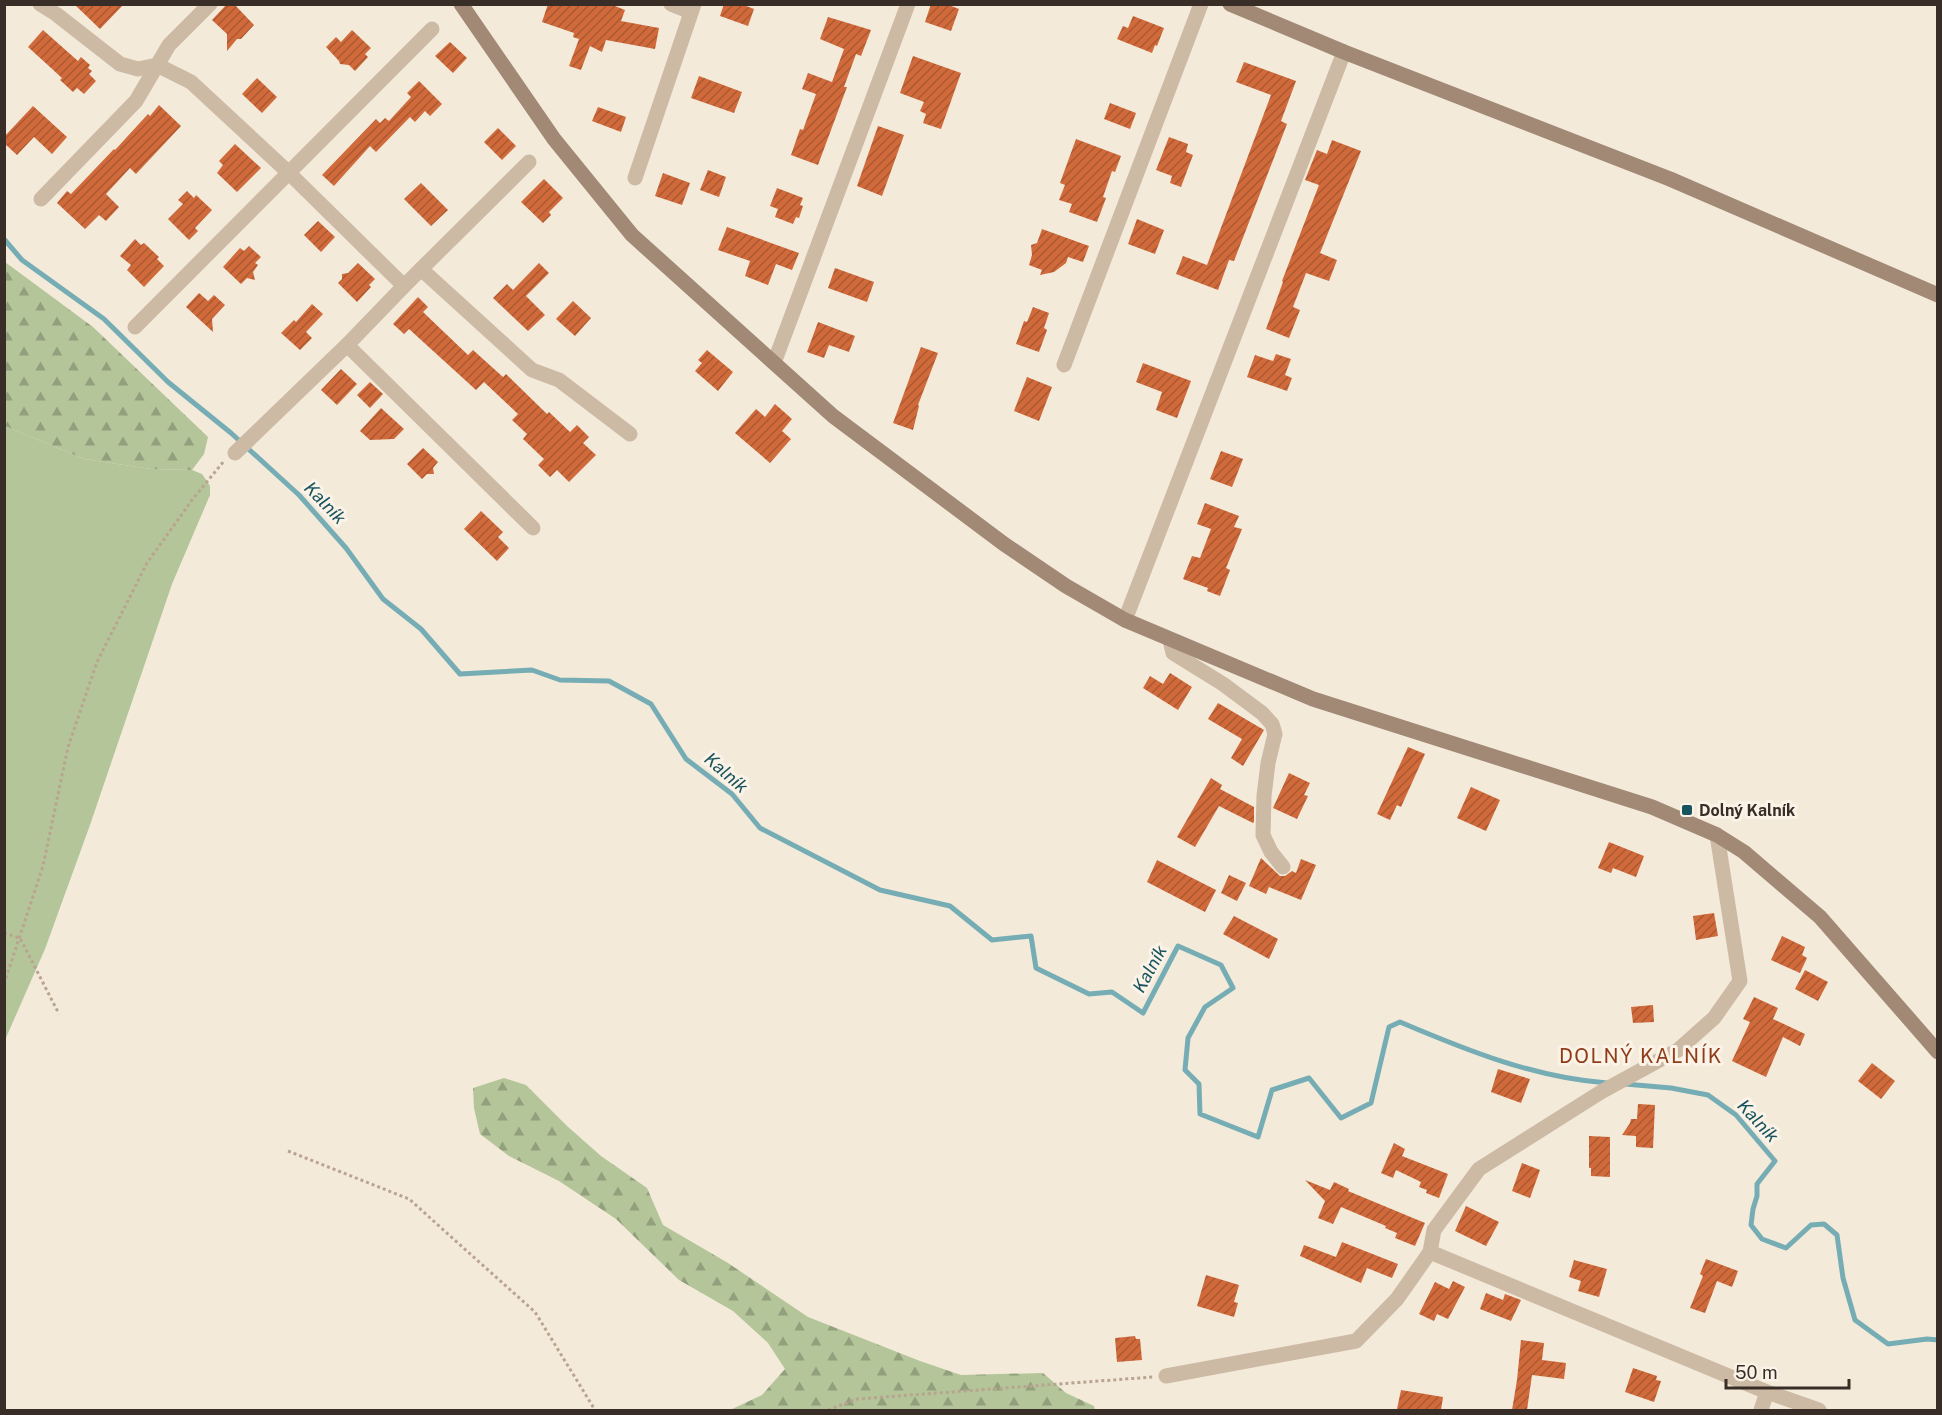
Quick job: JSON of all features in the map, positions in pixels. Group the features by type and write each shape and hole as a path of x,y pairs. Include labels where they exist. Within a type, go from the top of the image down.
{"street":[{"path":"40,4 120,64 138,69 157,64 190,81 288,172 404,286"},
{"path":"41,199 136,101 169,45 210,4"},
{"path":"461,4 554,139 632,235 833,416 1004,544 1074,591 1125,620 1313,699 1652,807 1718,835 1744,852 1821,917 1938,1052"},
{"path":"635,178 693,8 672,4"},
{"path":"774,363 908,4"},
{"path":"1065,365 1201,4"},
{"path":"1230,4 1344,52 1670,179 1938,295"},
{"path":"135,327 432,28"},
{"path":"1125,620 1344,52"},
{"path":"235,453 347,345 529,162"},
{"path":"421,269 532,370 559,380 630,434"},
{"path":"347,345 533,528"},
{"path":"1170,640 1173,653 1223,684 1262,713 1272,724 1275,734 1268,763 1264,796 1263,835 1271,852 1283,867"},
{"path":"1166,1376 1356,1341 1396,1299 1430,1252 1434,1230 1479,1169 1600,1092 1678,1050 1714,1018 1740,981 1718,835"},
{"path":"1430,1252 1767,1392 1819,1410"},
{"path":"1761,1410 1767,1392"}],"path":[{"path":"4,984 44,866 68,747 97,662 147,562 221,465 235,453"},
{"path":"4,933 20,938 59,1014"},
{"path":"288,1150 409,1199 534,1312 595,1410"},
{"path":"828,1410 858,1399 1166,1376"}],"green space":[{"path":"5,262 93,327 208,437 204,454 192,470 151,469 84,459 5,426"},
{"path":"5,426 84,459 151,469 192,470 202,474 210,486 210,495 172,584 45,949 5,1040"},
{"path":"504,1078 526,1085 601,1156 647,1188 663,1225 728,1263 808,1317 961,1375 1043,1373 1066,1393 1094,1406 1095,1410 730,1410 762,1395 785,1369 768,1343 733,1311 679,1280 616,1219 559,1181 509,1156 480,1134 474,1108 473,1088"}],"building":[{"path":"74,4 124,4 100,29"},
{"path":"227,4 234,4 254,25 227,51 227,34 212,20"},
{"path":"548,4 610,4 625,10 621,21 659,28 655,49 606,40 602,52 590,46 581,70 569,66 579,39 573,37 574,33 542,22"},
{"path":"724,4 741,4 754,9 748,26 720,16"},
{"path":"931,4 946,4 959,9 951,31 925,22"},
{"path":"1133,16 1164,28 1152,53 1117,39 1123,26 1128,28"},
{"path":"828,17 871,30 861,56 856,54 844,87 847,87 818,165 791,155 816,94 802,89 808,73 832,82 844,49 820,39"},
{"path":"43,30 78,61 81,57 90,65 88,68 92,71 89,74 96,81 84,94 77,88 73,92 60,80 62,78 28,47"},
{"path":"352,30 371,48 365,54 368,57 355,71 349,65 340,64 326,47 336,37 341,42"},
{"path":"450,42 467,58 453,73 435,56"},
{"path":"913,56 961,73 941,129 923,123 926,114 920,111 924,102 900,93"},
{"path":"1244,62 1296,81 1281,121 1287,124 1234,261 1229,260 1218,290 1176,274 1183,256 1207,265 1271,95 1236,82"},
{"path":"699,76 742,92 734,113 691,98"},
{"path":"257,78 277,97 262,113 242,94"},
{"path":"419,81 442,104 430,116 425,111 415,122 410,117 376,152 370,146 334,186 322,175 376,119 380,123 385,118 389,121 411,97 407,93"},
{"path":"1110,103 1136,113 1130,129 1104,119"},
{"path":"159,105 181,126 136,174 130,168 106,194 119,207 106,221 99,215 85,229 57,203 67,191 71,194"},
{"path":"33,106 67,137 52,154 34,137 17,155 4,143 4,137"},
{"path":"598,107 626,117 621,132 592,121"},
{"path":"878,126 904,135 882,196 857,186"},
{"path":"498,128 516,146 502,160 484,142"},
{"path":"1169,137 1188,144 1186,152 1193,155 1181,187 1170,183 1172,176 1156,170"},
{"path":"1076,139 1121,156 1115,172 1112,171 1103,197 1106,198 1097,222 1069,212 1072,204 1059,200 1065,185 1060,183"},
{"path":"1332,140 1361,151 1320,253 1337,260 1329,281 1306,273 1293,307 1300,310 1289,338 1266,329 1319,185 1305,180 1317,150 1327,154"},
{"path":"235,144 261,168 237,192 217,173 223,165 219,161"},
{"path":"708,170 726,177 719,197 700,190"},
{"path":"663,173 690,183 682,205 655,196"},
{"path":"544,179 563,198 549,212 551,215 543,223 521,202"},
{"path":"421,183 448,210 431,226 404,199"},
{"path":"777,188 803,198 799,218 796,217 793,224 775,217 778,209 770,206"},
{"path":"187,191 194,198 196,195 212,210 195,228 198,231 189,240 168,219 183,204 178,200"},
{"path":"1137,219 1164,230 1155,254 1128,244"},
{"path":"318,221 335,237 321,252 304,235"},
{"path":"727,227 799,253 792,270 776,264 768,285 745,276 750,261 718,250"},
{"path":"1042,229 1089,246 1083,262 1068,257 1066,263 1054,272 1040,275 1042,270 1029,265 1032,255 1031,245 1037,243"},
{"path":"135,239 141,245 144,243 159,257 157,259 164,266 144,287 127,270 131,265 120,256"},
{"path":"249,246 261,257 255,263 258,265 253,272 255,280 247,278 241,284 223,267 240,248 244,251"},
{"path":"358,263 375,279 357,302 338,283 342,279 342,274 348,273"},
{"path":"539,263 549,273 526,296 545,315 528,331 493,298 507,284 513,290"},
{"path":"835,268 874,282 867,302 828,288"},
{"path":"199,293 208,301 214,295 225,305 212,319 213,332 186,307"},
{"path":"418,297 428,307 423,312 468,355 473,350 503,377 506,374 547,414 549,412 570,432 577,425 589,437 583,443 596,455 569,482 557,470 550,477 538,465 544,459 523,439 527,434 512,420 518,414 484,382 476,390 409,329 404,334 393,324"},
{"path":"573,301 591,318 575,336 556,319"},
{"path":"312,304 323,314 306,332 312,338 300,350 281,333 294,320 296,322"},
{"path":"1033,307 1049,313 1044,328 1047,330 1039,352 1016,344 1024,321 1027,322"},
{"path":"818,322 855,336 849,352 829,345 824,358 807,352"},
{"path":"921,347 938,353 918,405 913,430 893,423"},
{"path":"707,350 733,372 718,391 695,371 702,363 698,360"},
{"path":"1276,354 1291,359 1285,375 1292,378 1287,391 1247,377 1255,355 1273,361"},
{"path":"1143,363 1191,381 1177,418 1156,410 1162,392 1136,382"},
{"path":"341,369 357,384 337,405 321,390"},
{"path":"1027,377 1052,387 1039,421 1014,411"},
{"path":"370,382 383,394 370,408 357,395"},
{"path":"775,404 792,419 782,431 791,439 770,463 735,433 756,409 765,417"},
{"path":"381,408 404,429 394,439 370,440 360,431"},
{"path":"423,448 438,462 433,468 434,474 427,474 422,479 407,464"},
{"path":"1221,451 1243,459 1232,487 1210,479"},
{"path":"1205,503 1239,516 1234,527 1242,529 1226,568 1230,570 1220,596 1207,591 1208,588 1183,579 1192,556 1200,558 1211,529 1197,524"},
{"path":"481,511 503,532 498,537 509,548 497,561 464,529"},
{"path":"1170,673 1192,687 1178,710 1143,688 1150,676 1163,684"},
{"path":"1218,703 1264,730 1243,766 1231,758 1242,739 1208,719"},
{"path":"1408,747 1425,754 1401,807 1397,805 1390,820 1377,814"},
{"path":"1289,773 1310,783 1304,795 1308,796 1297,819 1273,808"},
{"path":"1211,778 1222,785 1220,789 1254,807 1254,822 1219,806 1195,847 1177,837"},
{"path":"1471,787 1500,800 1486,831 1457,818"},
{"path":"1609,842 1644,856 1636,877 1613,868 1611,873 1598,868"},
{"path":"1261,858 1280,876 1285,876 1292,871 1296,873 1301,859 1316,865 1301,900 1269,887 1266,894 1249,886"},
{"path":"1157,860 1216,890 1205,912 1147,882"},
{"path":"1229,875 1246,883 1237,901 1221,893"},
{"path":"1714,913 1718,936 1696,940 1693,916"},
{"path":"1234,916 1278,939 1269,959 1223,934"},
{"path":"1782,936 1805,947 1802,955 1807,958 1800,973 1771,960"},
{"path":"1805,970 1828,982 1818,1001 1795,989"},
{"path":"1754,997 1778,1008 1773,1019 1805,1034 1800,1046 1783,1037 1766,1077 1732,1061 1750,1022 1743,1019"},
{"path":"1653,1005 1654,1022 1633,1023 1631,1007"},
{"path":"1872,1063 1895,1081 1881,1099 1858,1081"},
{"path":"1498,1069 1530,1079 1521,1103 1491,1092"},
{"path":"1638,1104 1655,1105 1653,1148 1636,1147 1636,1136 1622,1135 1631,1119 1637,1119"},
{"path":"1589,1136 1610,1137 1610,1177 1591,1176"},
{"path":"1394,1143 1405,1149 1402,1156 1448,1174 1439,1198 1426,1193 1427,1190 1419,1187 1421,1182 1396,1170 1393,1178 1381,1173"},
{"path":"1522,1163 1540,1170 1530,1198 1512,1191"},
{"path":"1305,1180 1330,1190 1334,1182 1349,1189 1348,1191 1425,1223 1415,1246 1395,1238 1397,1233 1385,1228 1386,1226 1341,1207 1333,1224 1318,1218 1325,1201"},
{"path":"1466,1206 1499,1222 1486,1246 1455,1231"},
{"path":"1342,1242 1398,1264 1392,1278 1367,1268 1361,1283 1300,1256 1304,1245 1336,1257"},
{"path":"1706,1259 1738,1271 1732,1287 1717,1281 1705,1313 1690,1308 1703,1276 1700,1274"},
{"path":"1574,1260 1607,1269 1599,1297 1578,1291 1581,1281 1569,1277"},
{"path":"1206,1275 1239,1285 1234,1302 1238,1303 1234,1317 1197,1306"},
{"path":"1453,1281 1465,1287 1448,1319 1437,1314 1434,1321 1419,1314 1435,1282 1449,1289"},
{"path":"1486,1293 1503,1300 1505,1294 1521,1300 1511,1321 1480,1309"},
{"path":"1135,1336 1136,1339 1140,1339 1142,1360 1117,1362 1115,1338"},
{"path":"1521,1340 1544,1343 1542,1360 1566,1363 1564,1379 1532,1375 1527,1410 1512,1410 1517,1380"},
{"path":"1633,1368 1657,1376 1656,1380 1661,1381 1654,1402 1625,1392"},
{"path":"1401,1390 1443,1397 1441,1410 1397,1409"}],"waterway":[{"name":"Kalník","path":"4,239 22,260 104,319 168,382 231,433 299,495 346,548 383,599 421,629 460,674 532,670 560,680 609,681 651,704 686,759 732,794 760,828 880,890 950,906 992,940 1031,936 1036,968 1089,994 1112,992 1143,1013 1178,946 1221,965 1233,988 1205,1007 1188,1038 1185,1070 1199,1084 1200,1114 1258,1137 1272,1090 1309,1078 1341,1118 1371,1103 1389,1027 1400,1022 1450,1043 1527,1069 1607,1083"},
{"name":"Kalník","path":"1625,1084 1671,1088 1708,1095 1736,1115 1775,1161 1757,1184 1751,1225 1762,1239 1786,1248 1811,1225 1824,1224 1837,1235 1843,1278 1855,1320 1888,1344 1927,1339 1938,1340"}],"place":[{"name":"Dolný Kalník","path":"1687,810"}],"district":[{"name":"DOLNÝ KALNÍK","path":"1641,1056"}]}
